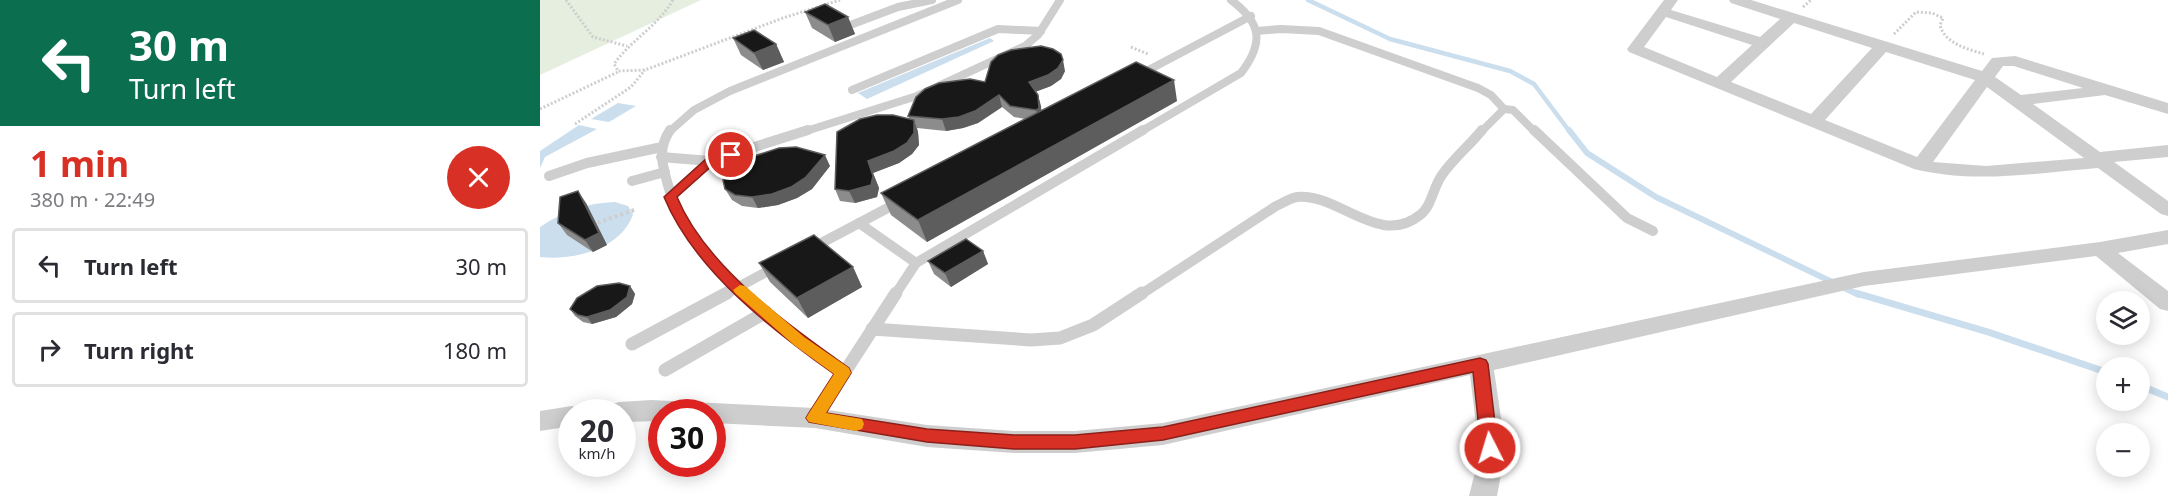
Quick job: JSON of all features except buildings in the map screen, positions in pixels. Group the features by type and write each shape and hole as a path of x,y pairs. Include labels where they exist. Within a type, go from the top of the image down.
{"street":[{"path":"1736,0 1986,78 2168,210"},
{"path":"1763,43 1667,6 1635,49 1921,165 1937,169 1972,171 2098,160 2168,151"},
{"path":"1719,84 1791,17"},
{"path":"1814,122 1883,45"},
{"path":"1921,165 1998,62 2005,60 2109,89 2168,109"},
{"path":"2018,101 2109,89"},
{"path":"636,411 815,418 927,436 1014,442 1075,442 1173,432 1864,279 2100,249 2168,237"},
{"path":"2100,249 2168,303"},
{"path":"1480,364 1490,432 1490,464 1483,496"},
{"path":"540,421 558,419"}],"lane":[{"path":"852,24 898,7 932,0"},
{"path":"843,373 799,341 737,287 699,247 680,221 670,197 664,172 663,140 677,122 700,106 730,91 958,0"},
{"path":"549,176 587,163 662,152 676,160 710,162 917,96 1025,46 1041,31 1060,0"},
{"path":"815,418 916,263 1241,74 1251,62 1258,40 1251,16 1231,0"},
{"path":"1128,81 1251,16"},
{"path":"1256,31 1300,28 1335,36 1478,88 1491,95 1504,109 1513,110 1627,218 1653,231"},
{"path":"852,90 998,29 1041,31"},
{"path":"872,329 1032,340 1060,338 1093,325 1276,206 1296,197 1309,198 1328,204 1370,222 1389,227 1405,223 1419,216 1442,175 1493,117 1504,109"},
{"path":"670,197 710,162"},
{"path":"632,181 664,172"},
{"path":"798,255 911,196"},
{"path":"859,223 916,263"},
{"path":"632,344 788,261"},
{"path":"664,370 766,312"}],"path":[{"path":"566,0 593,37 627,46"},
{"path":"618,72 614,64 627,46 663,16 673,0"},
{"path":"540,109 618,72 645,70 783,18 840,0"},
{"path":"1883,45 1916,12 1922,11 1940,15 1943,18 1940,30 1947,38 1959,45 2005,60"},
{"path":"1131,47 1148,54"},
{"path":"575,124 630,87 645,70"},
{"path":"582,228 634,210"}],"green space":[{"path":"540,0 701,0 540,75"}],"water":[{"path":"990,38 994,41 867,99 858,93"},
{"path":"618,103 636,106 609,122 591,119"},
{"path":"579,125 597,129 545,157 540,168 540,151"},
{"path":"615,202 628,206 633,214 627,226 618,236 607,244 581,254 553,258 540,257 540,227 576,209"}],"waterway":[{"path":"1308,0 1390,39 1510,71 1534,84 1570,132"},
{"path":"1569,130 1587,153 1656,197 1859,295"},
{"path":"1856,293 1988,332 2096,369"},
{"path":"2150,390 2168,397"}],"slow traffic":[{"path":"740,290 799,341 843,373 815,418 856,424"}],"route":[{"path":"731,155 710,162 670,197 680,221 728,280 799,341 843,373 815,418 927,436 1014,442 1075,442 1163,434 1480,364 1490,432 1490,448"}]}
